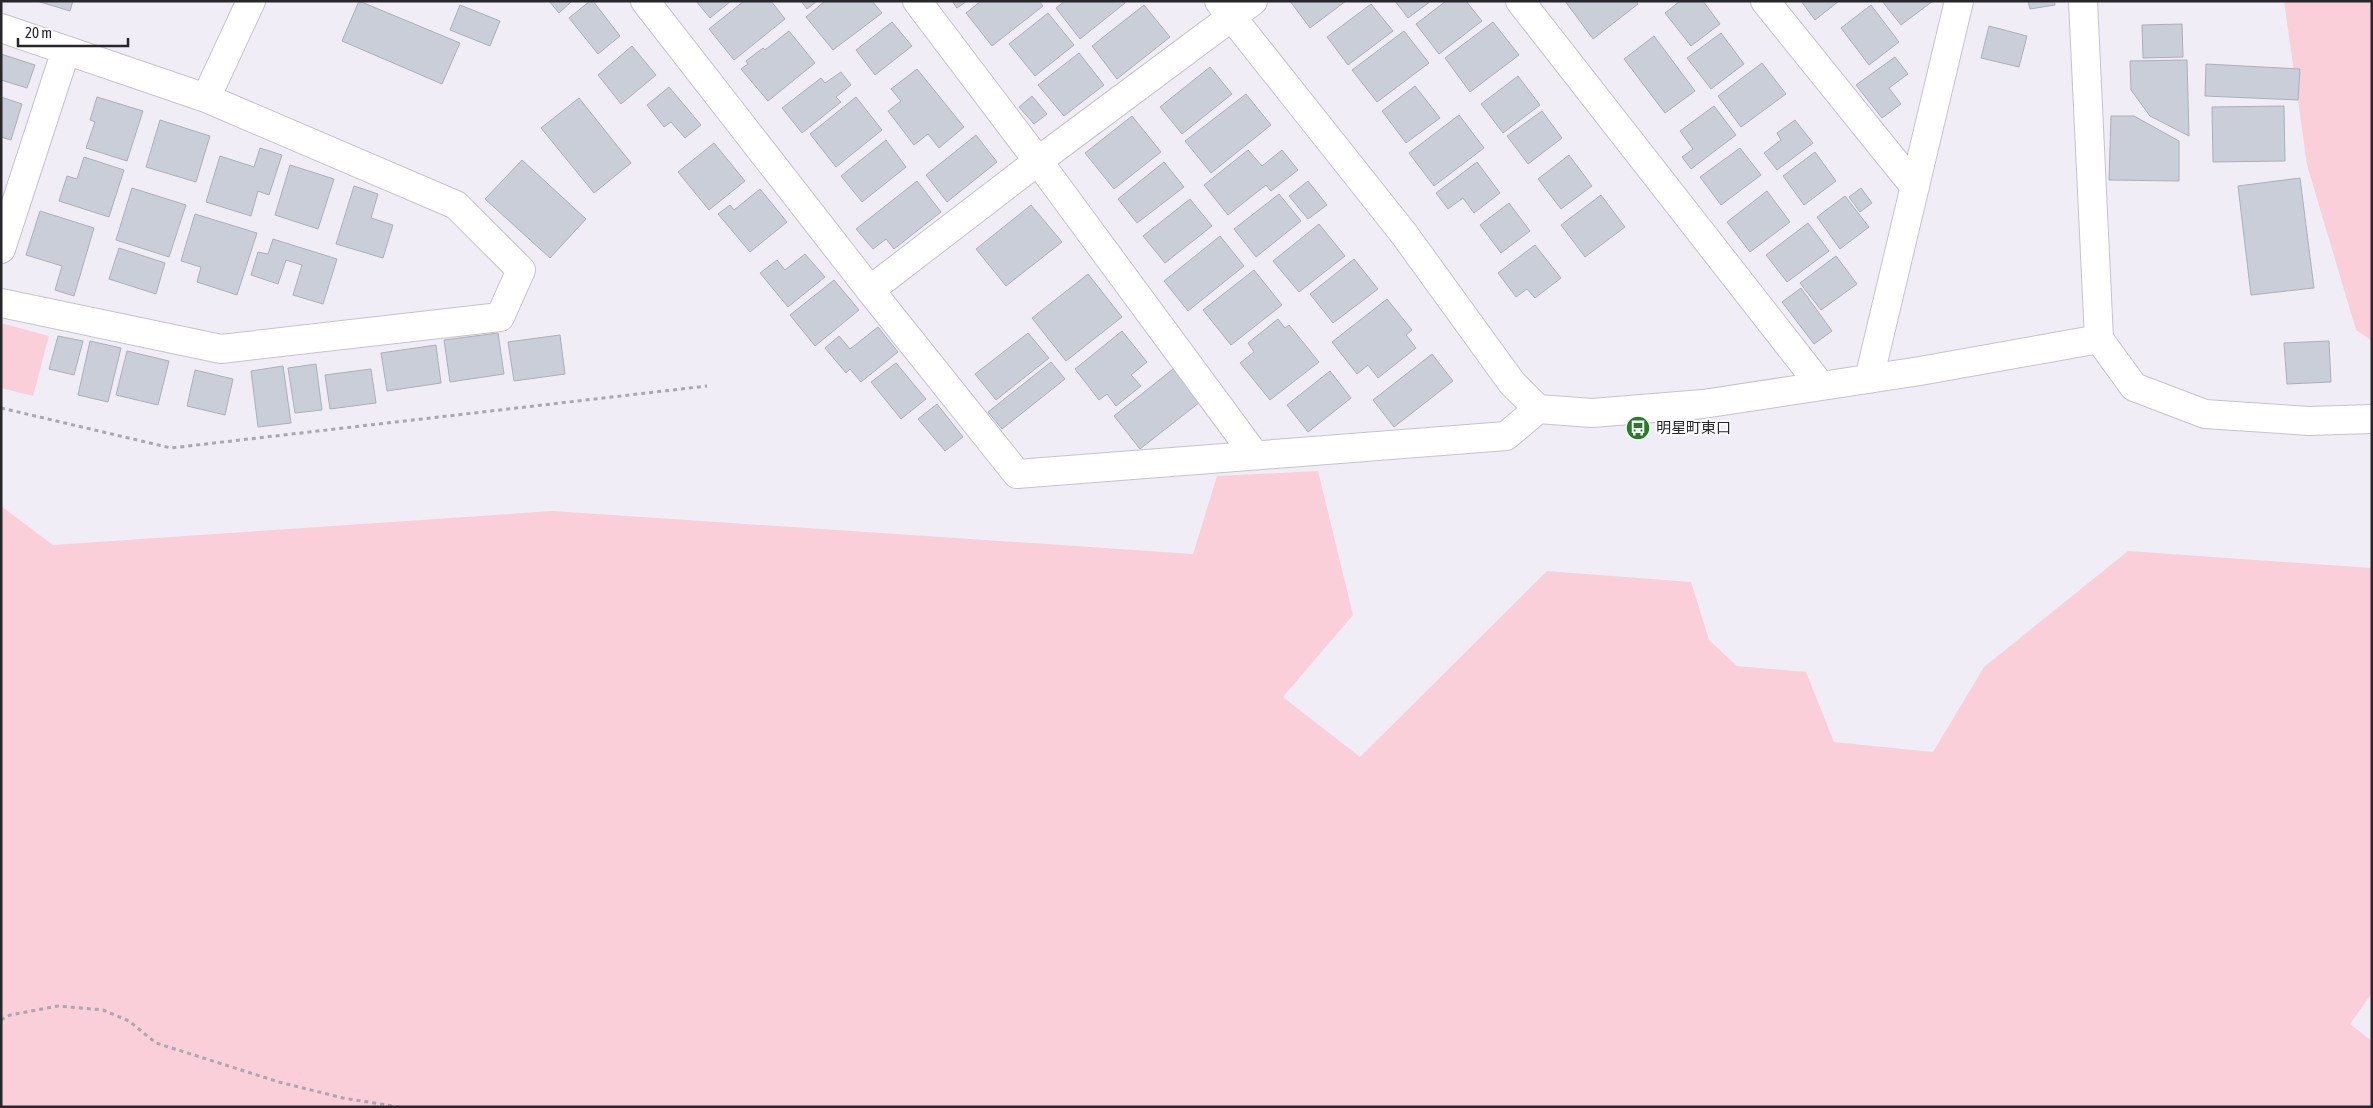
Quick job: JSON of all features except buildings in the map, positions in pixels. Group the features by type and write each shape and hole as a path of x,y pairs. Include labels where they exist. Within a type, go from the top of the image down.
{"street":[{"path":"206,98 251,1"},
{"path":"645,1 870,290 1017,474 1254,454 1506,436 1538,409"},
{"path":"917,1 1038,161 1254,454"},
{"path":"870,290 1038,161 1226,9 1254,1"},
{"path":"1520,1 1820,386"},
{"path":"1766,1 1914,187"},
{"path":"1869,379 1959,1"},
{"path":"2083,1 2099,339 2134,387 2205,414 2308,421 2372,418"},
{"path":"1226,9 1404,234 1512,383 1538,409 1592,413 1703,404 1869,379 2099,339"},
{"path":"1,28 206,98 456,205 521,270 500,317 220,349 1,303"},
{"path":"1,249 66,50"}],"path":[{"path":"1,408 171,448 706,386"},
{"path":"1,1020 10,1015 58,1006 103,1010 129,1021 156,1043 279,1082 343,1098 399,1107"}],"shaded area":[{"path":"2284,1 2372,1 2372,341 2356,330 2307,165"},
{"path":"1,323 49,336 33,396 1,388"},
{"path":"1318,471 1353,615 1283,697 1360,757 1547,571 1691,582 1709,640 1737,666 1806,672 1834,742 1933,752 1984,667 2128,551 2372,568 2372,993 2350,1024 2372,1041 2372,1107 1,1107 1,506 53,545 553,511 1193,554 1217,476"}],"place":[{"name":"明星町東口","path":"1638,428"}]}
